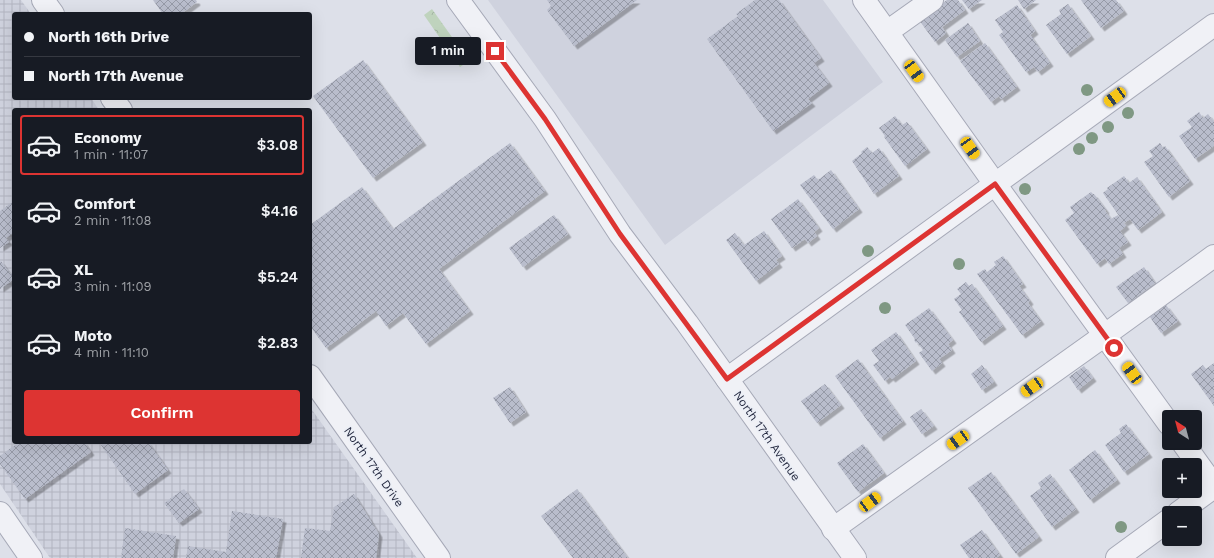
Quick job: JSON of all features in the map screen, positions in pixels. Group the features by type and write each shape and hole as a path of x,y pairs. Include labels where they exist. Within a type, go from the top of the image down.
{"street":[{"path":"43,0 52,12"},
{"name":"North 17th Avenue","path":"458,0 545,119 620,234 727,379 855,558"},
{"path":"864,0 1162,414"},
{"path":"887,32 932,0"},
{"path":"727,379 1214,25"},
{"path":"833,529 1105,336 1214,256"},
{"name":"North 17th Drive","path":"312,379 439,558"},
{"path":"1187,506 1214,486 1188,450"},
{"path":"0,513 31,558"},
{"path":"1117,558 1162,525"}],"shaded area":[{"path":"0,0 21,0 30,12 12,12 12,100 92,100 98,108 12,108 12,444 312,444 312,410 417,558 50,558 0,484"},
{"path":"488,0 823,0 883,82 665,245"}],"green space":[{"path":"432,9 469,61 460,67 424,15"}],"building":[{"path":"153,0 196,0 197,2 184,12 162,12"},
{"path":"547,0 637,0 574,46 547,10 551,6"},
{"path":"755,0 779,0 821,58 814,63 829,83 808,99 812,103 773,131 707,39 738,16 736,14"},
{"path":"947,0 958,0 965,10 942,27 946,33 935,42 919,20"},
{"path":"962,0 982,0 969,9"},
{"path":"1018,0 1036,0 1024,9"},
{"path":"1081,0 1116,0 1124,11 1101,28"},
{"path":"1068,4 1091,36 1067,54 1046,25 1061,14 1059,10"},
{"path":"1017,5 1035,31 1030,35 1050,63 1038,72 1034,67 1026,72 999,35 1003,32 995,20"},
{"path":"968,23 980,41 957,57 945,40"},
{"path":"985,43 1017,87 1001,99 999,96 991,102 960,61"},
{"path":"363,60 423,142 373,178 313,96"},
{"path":"1199,112 1203,118 1208,114 1214,122 1214,146 1195,159 1179,136 1192,127 1187,121"},
{"path":"895,116 902,125 907,122 927,149 905,166 879,128"},
{"path":"510,143 545,191 439,269 470,311 426,344 403,313 386,326 376,311 326,348 312,329 312,224 362,187 393,229"},
{"path":"1160,143 1163,148 1165,146 1190,181 1169,197 1144,162 1153,156 1149,151"},
{"path":"867,147 872,153 879,148 899,176 874,194 852,161"},
{"path":"831,170 859,209 833,229 800,185 814,175 818,180"},
{"path":"1124,176 1129,183 1137,177 1162,212 1138,230 1130,219 1124,223 1103,193 1108,189 1107,188"},
{"path":"1091,192 1106,210 1105,211 1111,219 1118,215 1126,226 1120,231 1128,242 1119,248 1123,254 1109,264 1105,258 1097,264 1065,220 1074,213 1070,207"},
{"path":"798,199 819,228 814,232 817,236 808,243 805,239 792,248 771,219"},
{"path":"12,202 12,234 6,238 9,242 0,248 0,211"},
{"path":"554,215 568,234 523,267 509,248"},
{"path":"764,231 782,256 776,260 779,264 756,281 726,240 735,233 744,245"},
{"path":"1003,256 1023,284 1019,286 1030,301 1028,303 1041,321 1022,335 977,274 985,269 987,272 996,265 994,262"},
{"path":"1,261 12,276 12,280 0,289"},
{"path":"1144,267 1155,283 1128,303 1116,287"},
{"path":"966,282 969,286 972,284 1003,326 981,342 959,312 962,310 954,299 961,294 957,289"},
{"path":"1166,305 1178,321 1161,333 1150,317"},
{"path":"929,308 953,340 948,344 952,350 939,359 942,363 932,371 919,353 923,350 917,342 916,343 914,340 915,339 905,325"},
{"path":"896,332 916,361 892,379 890,377 885,381 873,365 879,361 871,350"},
{"path":"858,359 903,421 880,438 835,376"},
{"path":"1214,363 1214,406 1191,374 1203,365 1206,369"},
{"path":"982,365 994,382 982,390 971,374"},
{"path":"1084,366 1093,378 1078,390 1069,377"},
{"path":"825,384 841,405 817,423 801,401"},
{"path":"510,387 526,412 510,423 493,398"},
{"path":"921,409 934,426 922,434 910,417"},
{"path":"1126,424 1149,454 1124,472 1105,445 1121,433 1119,429"},
{"path":"16,444 85,444 91,452 25,499 0,464 0,456"},
{"path":"149,444 168,470 135,494 101,445"},
{"path":"863,444 884,473 858,492 837,463"},
{"path":"1095,450 1117,480 1090,500 1069,470"},
{"path":"991,472 1039,537 1016,554 968,488"},
{"path":"1050,474 1076,509 1052,527 1030,496 1041,488 1038,483"},
{"path":"184,489 199,509 179,523 164,503"},
{"path":"577,489 628,558 573,558 541,516"},
{"path":"354,494 379,534 376,558 301,558 305,528 330,531 334,507"},
{"path":"232,511 283,519 276,558 186,558 188,546 226,552"},
{"path":"125,528 176,536 173,558 121,558"},
{"path":"982,530 1000,555 996,558 969,558 960,545"}],"route":[{"path":"495,51 545,119 620,234 727,379 995,184 1114,348"}]}
